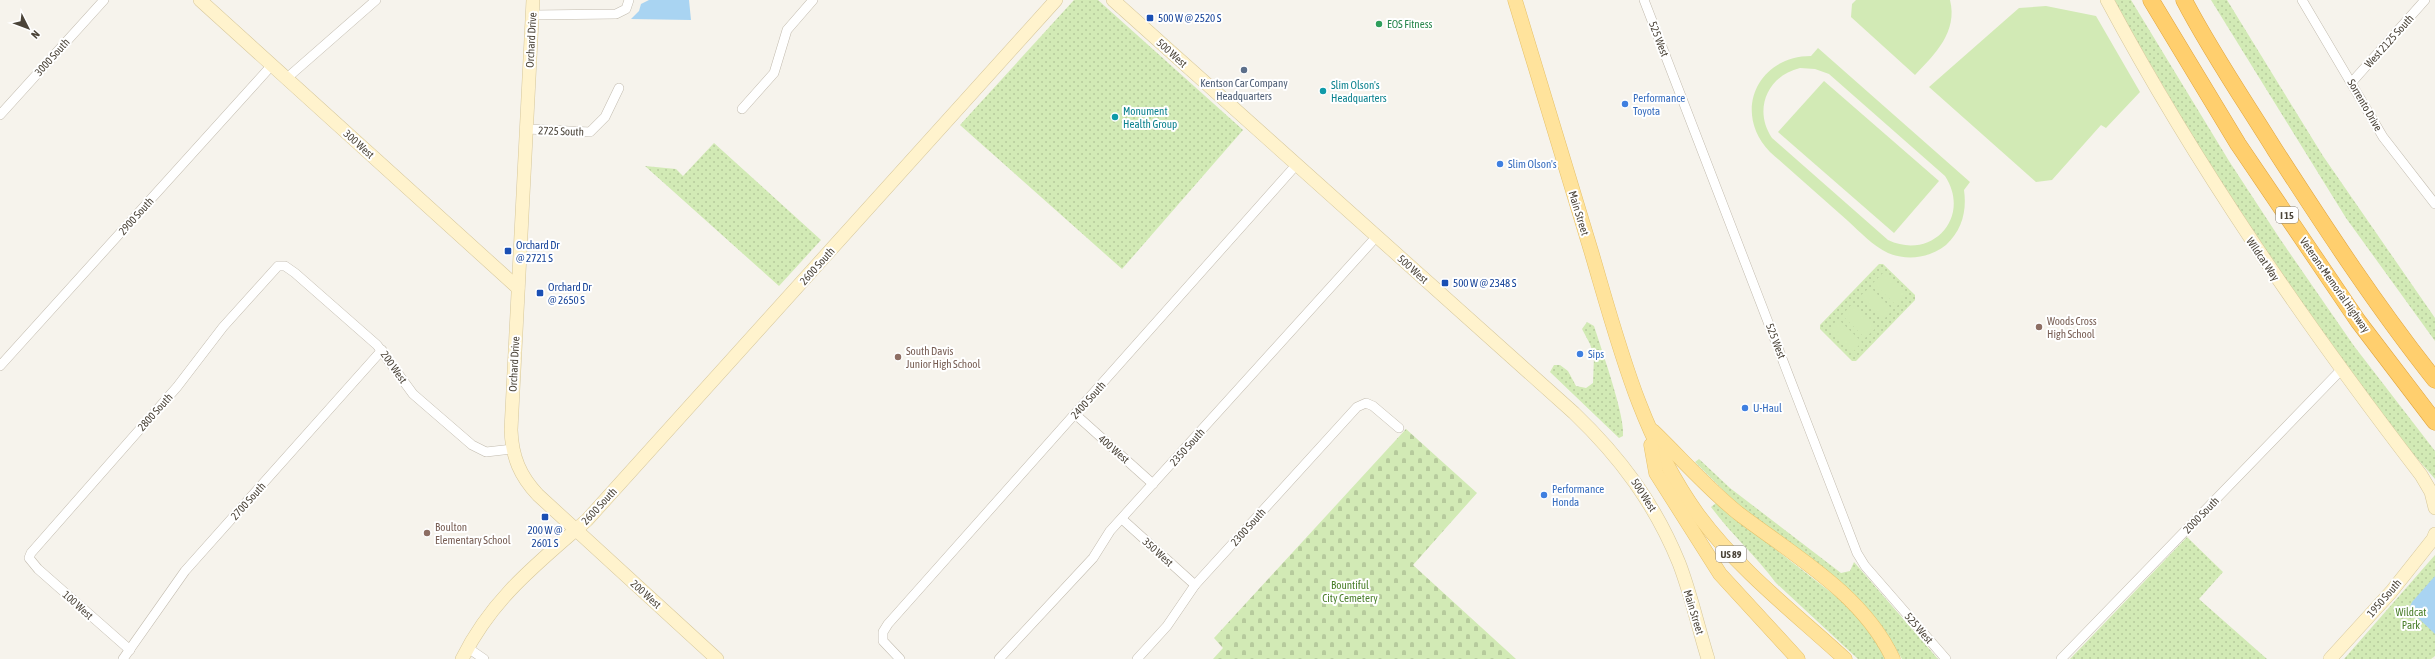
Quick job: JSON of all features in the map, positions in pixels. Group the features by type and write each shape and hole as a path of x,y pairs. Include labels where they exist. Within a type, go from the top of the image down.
{"highway":[{"name":"Veterans Memorial Highway","path":"2151,0 2238,144 2358,321 2435,422"},
{"name":"I 15","path":"2184,0 2203,36 2301,190 2395,330 2435,380"}],"main road":[{"name":"Main Street","path":"1515,0 1620,350 1647,425"},
{"path":"1647,425 1656,473 1702,548 1735,592 1798,659"},
{"path":"1647,425 1737,512 1843,594 1878,633 1893,659"},
{"name":"US 89","path":"1647,425 1670,472 1714,534 1746,568 1845,659"}],"street":[{"name":"3000 South","path":"0,115 104,0"},
{"name":"300 West","path":"200,0 518,288"},
{"path":"286,78 376,0"},
{"name":"Orchard Drive","path":"533,0 511,430 512,449 519,468 530,486 576,530"},
{"path":"533,15 616,14 626,9 629,0"},
{"path":"742,109 774,73 787,30 814,0"},
{"name":"2600 South","path":"576,530 1056,0"},
{"name":"500 West","path":"1113,0 1574,413 1607,446 1644,494 1659,519 1680,565"},
{"name":"525 West","path":"1644,0 1858,554 1865,566 1946,659"},
{"name":"Wildcat Way","path":"2107,0 2162,101 2203,168 2257,250 2341,370 2424,479 2431,492 2435,508"},
{"name":"Sorrento Drive","path":"2302,0 2352,82 2383,137 2435,204"},
{"name":"West 2125 South","path":"2352,82 2426,0"},
{"name":"2900 South","path":"0,366 272,65"},
{"name":"2725 South","path":"527,129 590,132 605,117 619,88"},
{"name":"2400 South","path":"900,659 886,645 882,637 888,624 1297,164"},
{"name":"2350 South","path":"999,659 1093,558 1107,536 1377,236"},
{"name":"200 West","path":"280,265 296,273 382,350 413,394 472,446 486,452 512,449"},
{"name":"2800 South","path":"29,558 37,544 186,376 223,327 275,268 280,265"},
{"name":"2700 South","path":"123,659 185,571 382,350"},
{"name":"2000 South","path":"2061,659 2341,370"},
{"name":"2300 South","path":"1137,659 1167,626 1195,585 1354,411 1366,404 1373,406 1399,428"},
{"name":"400 West","path":"1075,414 1154,484"},
{"name":"350 West","path":"1122,519 1195,585"},
{"path":"484,659 465,654 490,612 507,591 532,566 576,530"},
{"name":"200 West","path":"576,530 717,659"},
{"name":"1950 South","path":"2330,659 2391,592 2433,540 2435,534"},
{"name":"100 West","path":"29,558 38,569 130,650"},
{"name":"Main Street","path":"1680,565 1708,659"}],"green space":[{"path":"1074,0 1098,0 1243,130 1122,269 960,125"},
{"path":"1856,0 1950,0 1952,12 1951,22 1943,42 1915,75 1851,17 1852,4"},
{"path":"2113,0 2131,0 2229,161 2280,239 2354,346 2435,451 2435,479 2408,448 2303,307 2212,170"},
{"path":"2211,0 2227,0 2323,156 2435,318 2435,341 2346,218"},
{"path":"2046,6 2096,16 2140,92 2106,128 2101,125 2052,180 2036,182 1929,87 2019,8"},
{"path":"1818,48 1970,182 1964,190 1965,205 1960,227 1946,245 1933,253 1918,257 1903,257 1882,250 1770,152 1759,137 1753,121 1752,104 1756,89 1764,76 1776,66 1792,59 1811,56","holes":["1800,68 1815,69 1829,74 1945,176 1952,191 1954,206 1950,220 1943,231 1932,240 1919,245 1904,245 1888,240 1772,138 1766,127 1764,116 1766,96 1772,86 1779,78 1789,72"]},
{"path":"1824,81 1939,181 1894,233 1778,132"},
{"path":"714,143 821,240 779,286 645,166 676,169 683,176"},
{"path":"1879,264 1883,264 1915,295 1915,300 1856,361 1852,361 1820,329 1820,325"},
{"path":"1884,272 1907,295 1897,306 1873,283"},
{"path":"1870,287 1893,310 1883,320 1859,297"},
{"path":"1852,304 1876,328 1865,338 1842,315"},
{"path":"1838,319 1862,342 1852,353 1828,330"},
{"path":"1587,322 1594,326 1617,399 1623,427 1623,436 1619,438 1550,372 1554,365 1560,365 1568,371 1576,386 1586,388 1593,383 1594,356 1590,344 1582,329"},
{"name":"Bountiful City Cemetery","path":"1406,429 1477,493 1413,565 1516,659 1213,659 1223,648 1214,638"},
{"path":"1699,459 1730,488 1841,573 1850,571 1854,562 1938,659 1902,659 1884,629 1862,602 1734,501 1695,462"},
{"path":"1716,503 1842,601 1853,611 1889,659 1858,659 1776,583 1711,507"},
{"path":"2187,537 2223,572 2199,599 2267,659 2070,659"},
{"name":"Wildcat Park","path":"2435,555 2435,656 2431,659 2344,659"}],"water":[{"path":"649,0 689,0 691,20 631,19 639,11 641,4"},
{"path":"2435,576 2435,634 2409,609 2412,602"}],"place":[{"name":"500 W @ 2520 S","path":"1150,18"},
{"name":"EOS Fitness","path":"1379,24"},
{"name":"Kentson Car Company Headquarters","path":"1244,70"},
{"name":"Slim Olson's Headquarters","path":"1323,91"},
{"name":"Performance Toyota","path":"1625,104"},
{"name":"Monument Health Group","path":"1115,117"},
{"name":"Slim Olson's","path":"1500,164"},
{"name":"Orchard Dr @ 2721 S","path":"508,251"},
{"name":"500 W @ 2348 S","path":"1445,283"},
{"name":"Orchard Dr @ 2650 S","path":"540,293"},
{"name":"Woods Cross High School","path":"2039,327"},
{"name":"Sips","path":"1580,354"},
{"name":"South Davis Junior High School","path":"898,357"},
{"name":"U-Haul","path":"1745,408"},
{"name":"Performance Honda","path":"1544,495"},
{"name":"200 W @ 2601 S","path":"545,517"},
{"name":"Boulton Elementary School","path":"427,533"}]}
